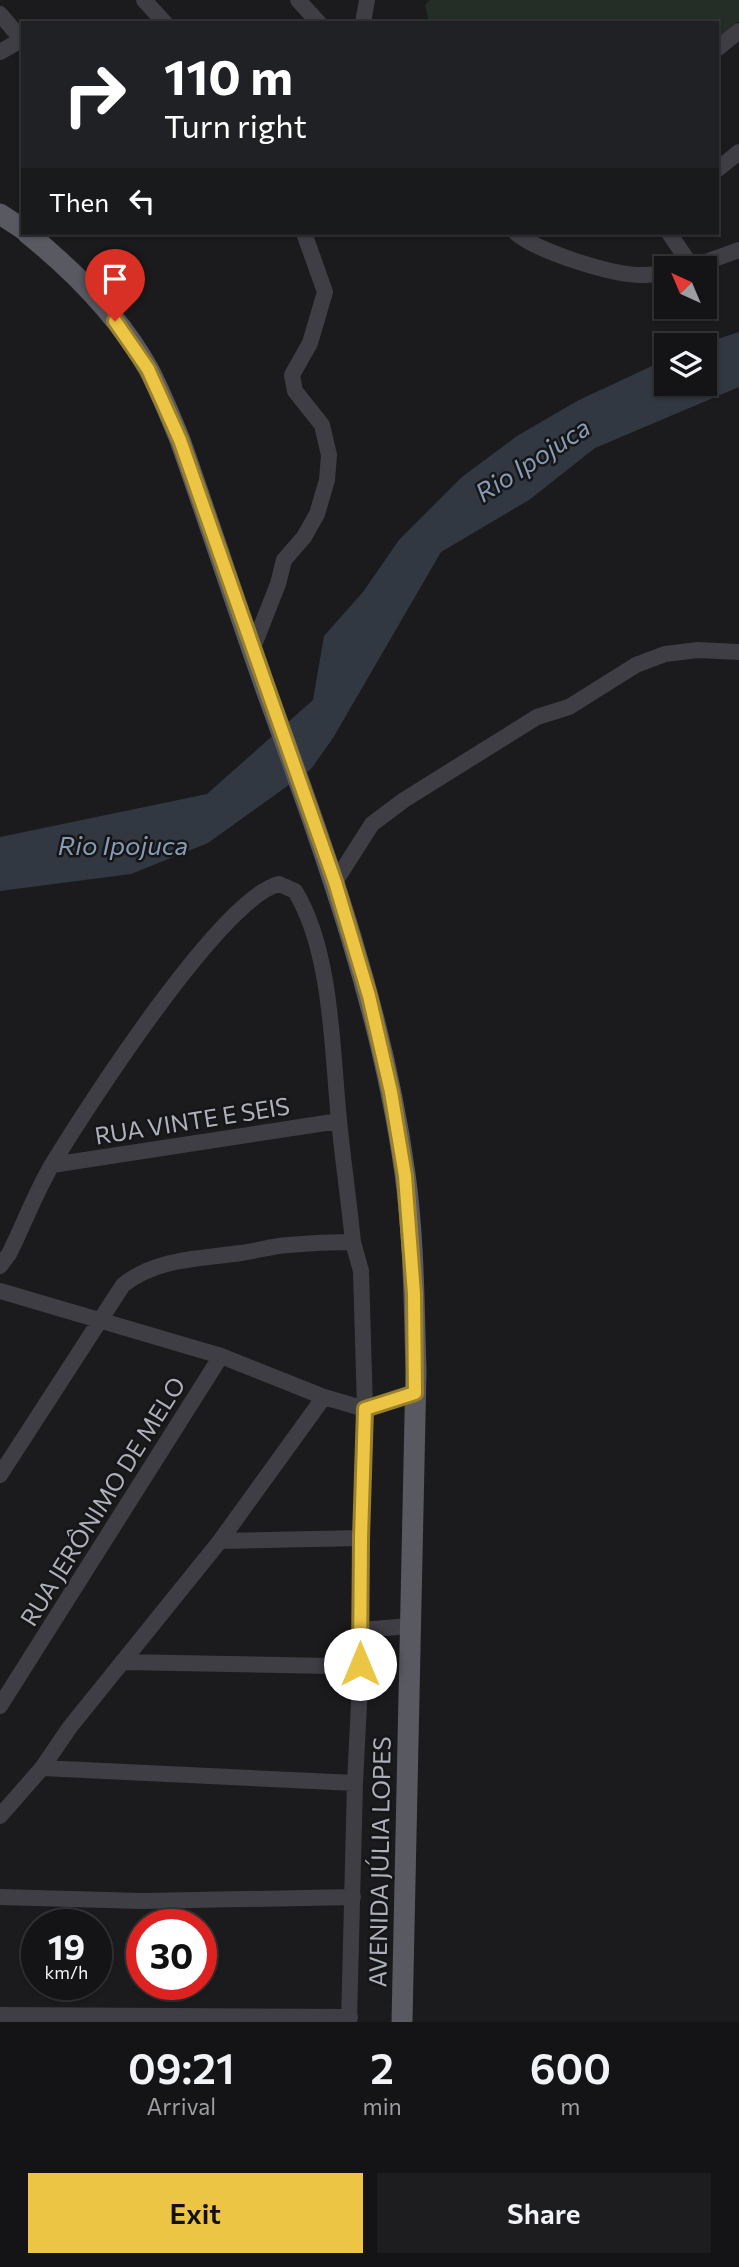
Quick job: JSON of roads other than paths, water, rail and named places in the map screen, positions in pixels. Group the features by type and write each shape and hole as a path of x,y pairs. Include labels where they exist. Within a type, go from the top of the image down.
{"main road":[{"name":"AVENIDA JÚLIA LOPES","path":"0,214 21,228"},
{"name":"AVENIDA JÚLIA LOPES","path":"30,235 61,260 100,301 130,341 148,369 180,440 334,877 369,996 391,1092 405,1176 414,1294 415,1393 402,2022"}],"street":[{"path":"144,0 162,21"},
{"path":"298,0 316,21"},
{"path":"363,21 367,0"},
{"path":"0,14 21,40"},
{"path":"719,47 739,31"},
{"path":"0,52 21,42"},
{"path":"719,169 739,152"},
{"path":"255,657 284,560 304,537 317,514 327,480 329,455 322,425 295,391 292,375 310,343 325,292 305,235"},
{"path":"518,235 546,250 599,267 637,275 654,274"},
{"path":"669,235 683,256"},
{"path":"718,257 739,250"},
{"path":"334,877 372,824 404,800 537,718 569,707 636,665 665,654 698,650 739,652"},
{"path":"0,1265 9,1254 52,1165 134,1041 182,976 234,914 259,892 279,884 295,891 308,916 321,966 330,1021 353,1242 360,1271 365,1409 349,2020 0,2015"},
{"name":"RUA VINTE E SEIS","path":"52,1165 339,1121"},
{"path":"0,1475 123,1285 138,1274 162,1264 185,1259 286,1245 353,1242"},
{"path":"0,1291 221,1356 365,1409 415,1393"},
{"name":"RUA JERÔNIMO DE MELO","path":"0,1706 221,1356"},
{"path":"0,1816 42,1768 70,1727 220,1541 324,1396"},
{"path":"220,1541 361,1538"},
{"path":"360,1630 410,1626"},
{"path":"122,1662 331,1666 360,1664"},
{"path":"42,1768 355,1783"},
{"path":"0,1897 142,1901 353,1897"}],"water":[{"name":"Rio Ipojuca","path":"739,332 739,387 595,448 529,500 441,552 333,738 311,769 208,843 131,874 0,891 0,837 207,794 313,700 324,636 363,592 399,540 462,477 517,436 579,400 654,365 654,396 717,396 717,339"}]}
